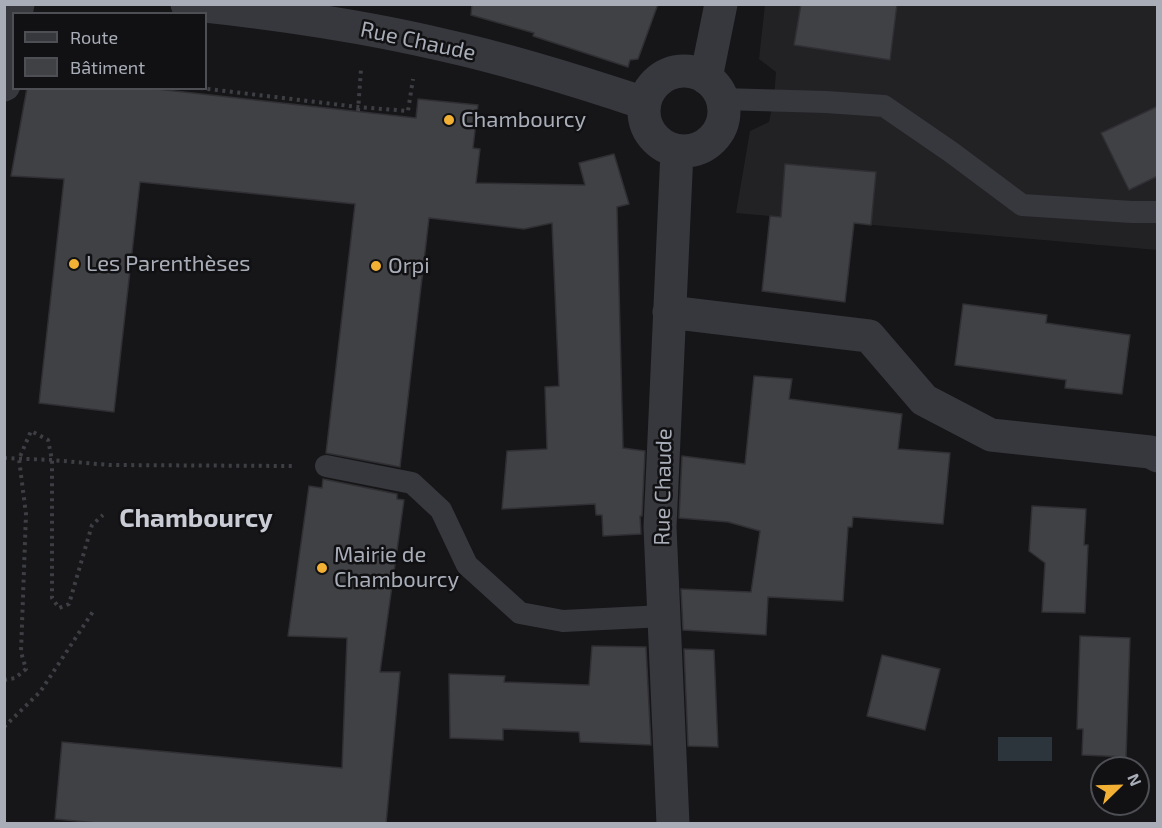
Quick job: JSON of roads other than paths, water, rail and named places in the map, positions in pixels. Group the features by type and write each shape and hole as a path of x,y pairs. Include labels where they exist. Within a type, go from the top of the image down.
{"street":[{"name":"Rue Chaude","path":"187,4 251,11 374,17 444,45 589,84 644,103"},
{"path":"714,88 687,71 669,74 657,81 644,103 647,128 654,138 664,146 677,151 690,151 704,147 714,138 721,126 724,113 714,88 721,4"},
{"path":"4,85 12,42"},
{"name":"Rue Chaude","path":"673,824 660,527 677,151"},
{"path":"669,312 870,336 924,400 992,435 1150,452 1158,456"}],"lane":[{"path":"714,88 805,101 884,106 1023,205 1158,212"},
{"path":"326,466 412,483 441,510 467,565 520,614 563,621 664,616"}],"place":[{"name":"Chambourcy","path":"449,120"},
{"name":"Les Parenthèses","path":"74,264"},
{"name":"Orpi","path":"376,266"},
{"name":"Mairie de Chambourcy","path":"322,568"}],"district":[{"name":"Chambourcy","path":"196,518"}]}
